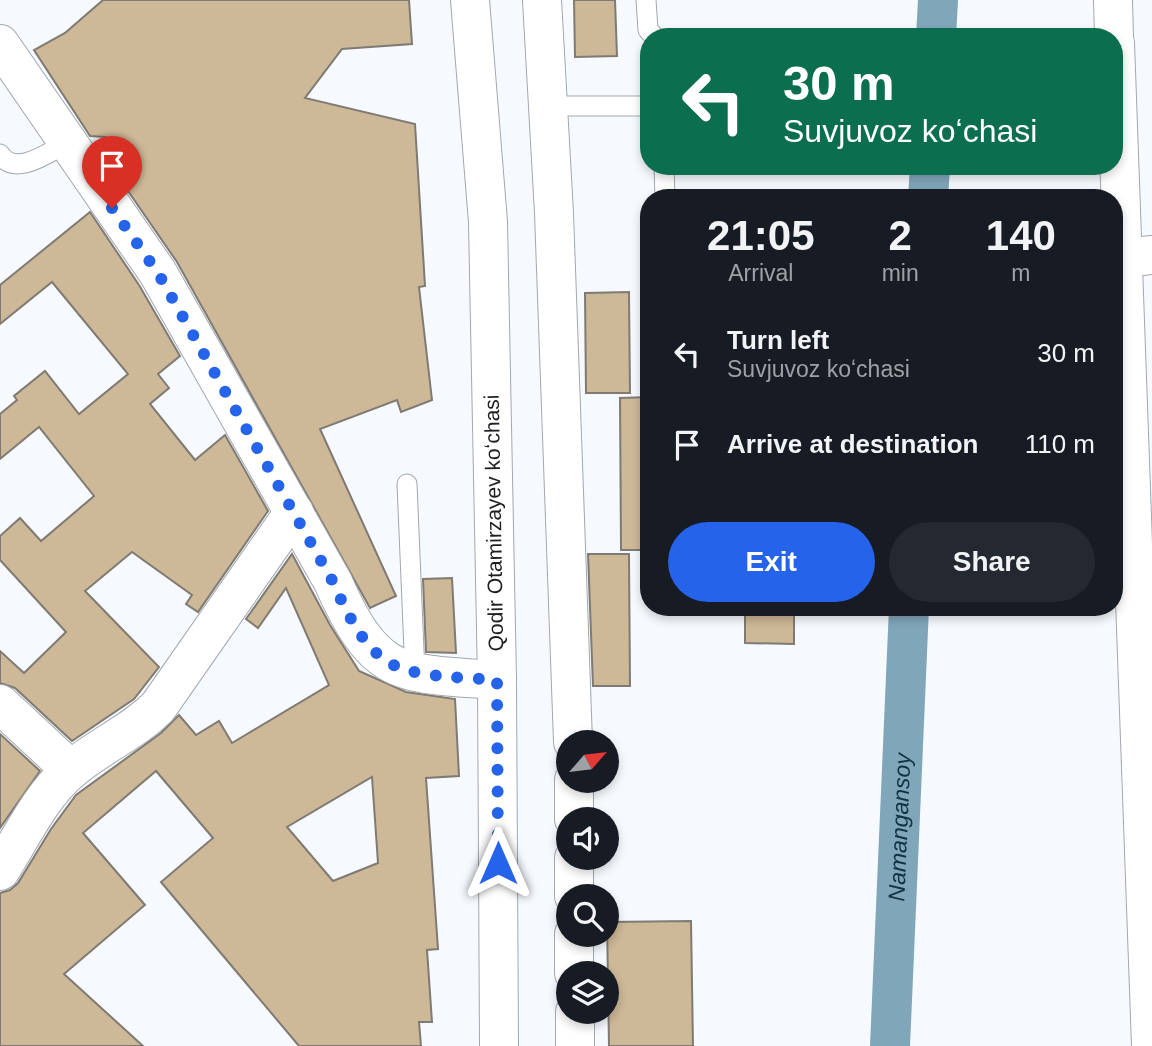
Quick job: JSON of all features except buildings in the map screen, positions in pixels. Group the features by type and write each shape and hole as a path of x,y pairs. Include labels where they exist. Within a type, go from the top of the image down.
{"street":[{"name":"Qodir Otamirzayev koʻchasi","path":"470,0 488,222 497,680 499,1046"},
{"path":"541,0 548,106 573,730"},
{"path":"1113,0 1114,28"},
{"path":"0,44 158,273 333,582 351,622 369,647 391,664 415,674 497,680"},
{"path":"1123,117 1138,256 1151,1046"},
{"path":"0,871 41,807 71,770 139,727 158,707 293,512"},
{"path":"0,704 71,770"},
{"path":"575,1024 575,1046"}],"lane":[{"path":"646,0 649,28"},
{"path":"548,106 640,106"},
{"path":"0,155 14,164 24,164 67,143"},
{"path":"407,484 415,674"}],"waterway":[{"name":"Namangansoy","path":"936,28 938,0"},
{"name":"Namangansoy","path":"929,175 929,189"},
{"name":"Namangansoy","path":"890,1046 909,616"}],"route":[{"path":"112,208 158,273 333,582 351,622 369,647 391,664 415,674 497,680 498,863"}]}
